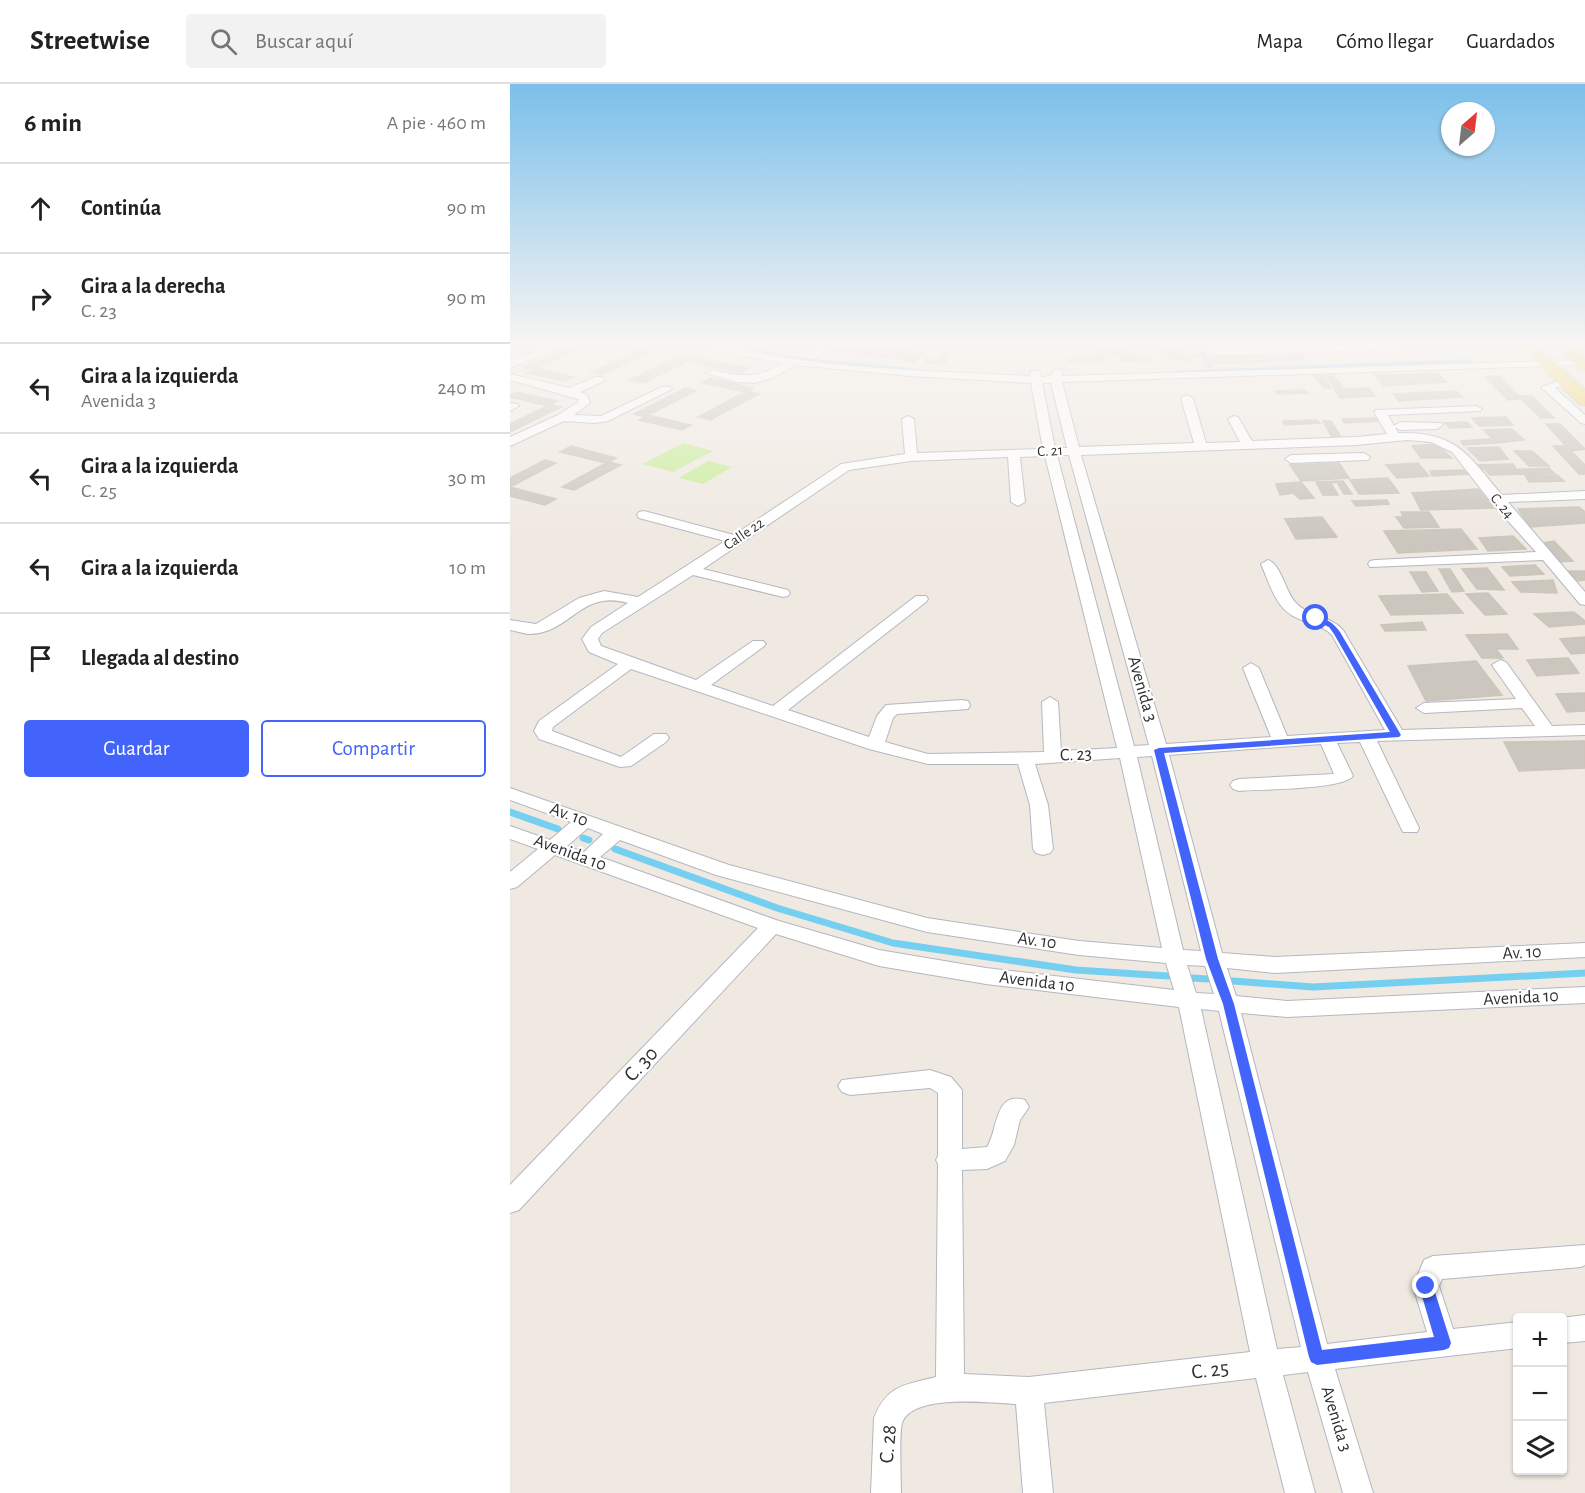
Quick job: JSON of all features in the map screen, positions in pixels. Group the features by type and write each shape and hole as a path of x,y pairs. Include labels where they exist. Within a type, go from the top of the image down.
{"street":[{"path":"510,442 577,408"},
{"path":"562,417 604,419 627,408"},
{"name":"Avenida 3","path":"1048,408 1050,451 1127,752 1174,956 1188,1000 1266,1363 1300,1493"},
{"name":"Avenida 3","path":"1058,408 1073,450 1159,750 1212,959 1228,1004 1317,1357 1358,1493"},
{"path":"1190,408 1201,447"},
{"path":"1570,408 1585,421"},
{"path":"1437,425 1396,433 1380,412 1476,409"},
{"path":"908,419 911,457"},
{"path":"1234,419 1248,445"},
{"name":"C. 21","path":"911,457 1356,441 1396,433"},
{"name":"C. 24","path":"1396,433 1447,443 1456,449 1544,556 1585,601"},
{"path":"1291,459 1367,460 1356,441"},
{"path":"1014,453 1018,502"},
{"name":"Calle 22","path":"590,639 596,630 691,570 845,466 911,457"},
{"path":"1496,499 1585,495"},
{"path":"644,515 735,540"},
{"path":"1375,564 1544,556"},
{"path":"1268,564 1288,604 1297,612 1332,626 1338,633 1396,735"},
{"path":"691,570 783,593"},
{"path":"510,625 529,629 543,626 590,598 603,595 615,595 641,602"},
{"path":"775,712 921,599"},
{"name":"C. 23","path":"590,639 595,649 629,663 875,745 928,759 1025,759 1366,736 1585,730"},
{"path":"698,687 758,644"},
{"path":"629,663 545,725 543,731 545,735 622,762 660,738"},
{"path":"1500,665 1546,730"},
{"path":"1251,668 1281,742"},
{"path":"1050,702 1053,756"},
{"path":"1424,708 1528,703"},
{"path":"875,745 885,716 892,709 962,705"},
{"path":"1366,736 1410,828"},
{"path":"1239,785 1335,780 1344,776 1327,739"},
{"path":"1025,759 1039,805 1043,849"},
{"name":"Av. 10","path":"510,794 723,870 927,925 1079,948 1275,965 1585,950"},
{"path":"510,882 585,821"},
{"name":"Avenida 10","path":"510,832 772,926 879,958 986,976 1188,1000 1287,1009 1585,995"},
{"path":"587,859 617,832"},
{"name":"C. 30","path":"510,1202 772,926"},
{"path":"850,1086 930,1079 943,1083 950,1090 948,1160 950,1387"},
{"path":"948,1160 987,1159 996,1154 1002,1145 1009,1116 1017,1107"},
{"path":"1444,1343 1426,1286 1432,1268 1581,1255"},
{"path":"1567,1330 1585,1328"},
{"name":"C. 25","path":"903,1399 950,1387 1029,1391 1513,1336"},
{"path":"1029,1391 1038,1493"},
{"name":"C. 28","path":"886,1493 888,1418 903,1399"}],"green space":[{"path":"683,443 713,451 673,472 643,464"},
{"path":"708,461 732,467 703,484 679,478"}],"building":[{"path":"543,408 559,408 510,432 510,424"},
{"path":"646,408 662,408 648,415 691,425 682,430 639,420 646,417 634,414"},
{"path":"715,408 733,408 710,420 698,417"},
{"path":"1530,408 1544,408 1554,418 1541,418"},
{"path":"1506,417 1513,425 1479,426 1472,418"},
{"path":"1375,418 1378,421 1344,423 1342,419"},
{"path":"1316,420 1320,423 1284,425 1283,421"},
{"path":"1323,421 1331,421 1341,437 1332,437"},
{"path":"1467,422 1472,427 1450,428 1445,423"},
{"path":"1546,424 1560,424 1585,449 1571,451 1585,465 1585,474 1579,474 1553,446 1566,446"},
{"path":"1512,429 1524,440 1496,443 1484,430"},
{"path":"1490,439 1494,443 1463,445 1461,441"},
{"path":"1436,444 1452,458 1421,458 1412,446"},
{"path":"571,446 616,458 609,462 621,465 574,490 562,487 606,463 560,452"},
{"path":"1499,447 1508,459 1480,461 1467,448"},
{"path":"1514,451 1532,451 1549,466 1529,466"},
{"path":"545,460 556,463 510,487 510,478"},
{"path":"1339,463 1349,478 1301,481 1290,465"},
{"path":"1418,463 1429,476 1397,478 1386,465"},
{"path":"1513,464 1516,469 1482,469 1478,465"},
{"path":"1549,468 1554,473 1490,475 1486,471"},
{"path":"1463,470 1468,474 1432,476 1430,471"},
{"path":"1525,475 1557,475 1564,481 1529,482"},
{"path":"1388,478 1399,493 1359,494 1350,480"},
{"path":"1343,481 1352,494 1344,494 1337,482 1331,483 1338,495 1323,495 1316,482"},
{"path":"1301,482 1314,498 1300,499 1293,493 1280,495 1276,484"},
{"path":"510,487 556,499 545,505 510,496"},
{"path":"1478,489 1494,508 1421,510 1412,493"},
{"path":"1387,500 1389,504 1356,506 1352,501"},
{"path":"1579,507 1585,512 1585,523 1530,527 1518,509"},
{"path":"1401,512 1429,512 1439,527 1404,528 1396,517 1403,517"},
{"path":"1322,517 1337,537 1296,539 1285,519"},
{"path":"1461,529 1477,549 1398,553 1384,531"},
{"path":"1513,536 1526,549 1488,551 1479,538"},
{"path":"1554,541 1573,561 1557,562 1542,543"},
{"path":"1535,565 1544,574 1510,576 1502,567"},
{"path":"1487,568 1504,590 1477,589 1462,569"},
{"path":"1439,569 1450,569 1464,591 1452,592"},
{"path":"1568,571 1585,571 1585,580 1578,581"},
{"path":"1410,572 1426,572 1438,591 1422,592"},
{"path":"1553,580 1557,593 1521,592 1512,582"},
{"path":"1488,593 1507,614 1485,615 1466,594"},
{"path":"1447,594 1463,613 1391,615 1379,596"},
{"path":"1574,612 1585,621 1585,624 1549,627 1534,614"},
{"path":"1422,622 1426,630 1385,631 1381,625"},
{"path":"1507,634 1518,649 1496,649 1503,658 1482,658 1466,635"},
{"path":"1585,637 1585,653 1571,654 1560,639"},
{"path":"1568,658 1579,673 1537,676 1527,660"},
{"path":"1476,661 1502,695 1426,701 1408,666"},
{"path":"1585,693 1585,711 1567,712 1556,694"},
{"path":"1585,741 1585,768 1519,771 1504,742"}],"waterway":[{"path":"510,812 558,829"},
{"path":"583,838 589,840"},
{"path":"615,849 777,908 893,943 1076,970 1168,976"},
{"path":"1233,981 1313,987 1585,973"},
{"path":"1193,978 1207,979"}],"route":[{"path":"1316,618 1332,626 1338,633 1396,735 1159,750 1212,959 1228,1004 1317,1357 1444,1343 1426,1286"}]}
